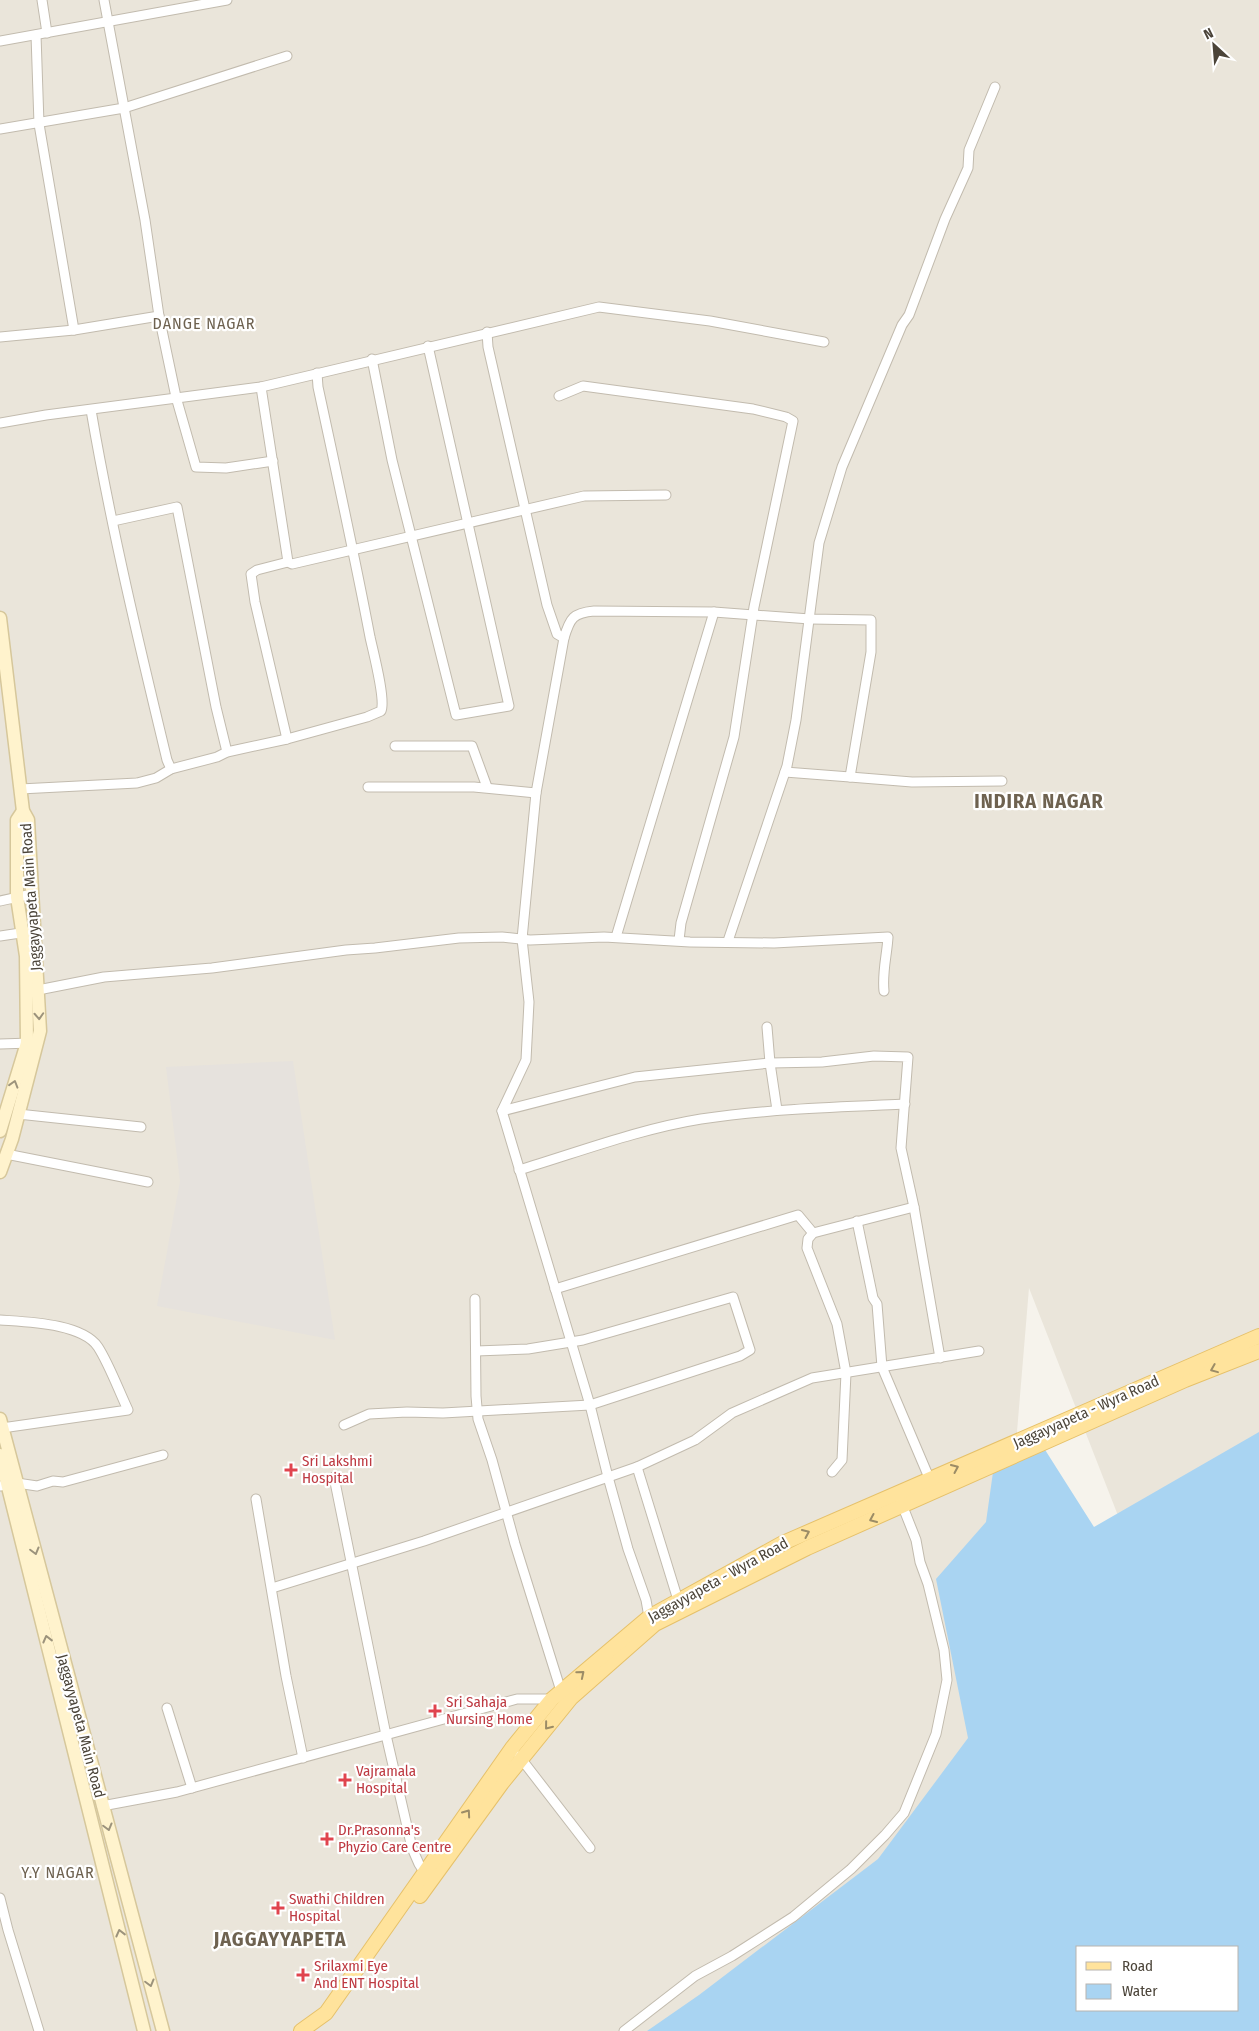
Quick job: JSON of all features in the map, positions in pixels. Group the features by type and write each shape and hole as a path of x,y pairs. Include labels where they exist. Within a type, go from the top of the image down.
{"main road":[{"name":"Jaggayyapeta Main Road","path":"0,618 5,698 23,811 28,820 32,894 29,931 38,990 40,1031 32,1043 18,1114 0,1172"},
{"path":"0,1131 32,1043 26,956 29,931 17,897 17,820 23,811"},
{"name":"Jaggayyapeta - Wyra Road","path":"300,2031 326,2013 425,1873 517,1754 556,1695 649,1616 783,1543 900,1500 930,1480 1259,1336"},
{"path":"313,2031 335,2015 517,1754 570,1698 655,1624 900,1500 1185,1380 1259,1351"},
{"name":"Jaggayyapeta Main Road","path":"1,1424 8,1485 102,1806 163,2031"},
{"path":"0,1455 144,2031"}],"street":[{"path":"42,0 48,33"},
{"path":"104,0 145,220 159,316 176,397 196,467 226,468 273,461"},
{"path":"0,41 226,0"},
{"path":"36,35 39,124 74,330"},
{"path":"0,129 39,124 124,108 288,56"},
{"path":"728,941 785,772 796,720 819,543 842,467 902,325 909,315 945,219 968,168 969,150 995,87"},
{"path":"0,423 262,386 599,307 710,321 824,342"},
{"path":"0,337 74,330 159,316"},
{"path":"487,332 490,356 548,605 557,634 564,638"},
{"path":"372,359 392,460 456,715 509,706 428,346"},
{"path":"20,789 137,783 156,778 171,769 217,757 226,752 287,739 381,712 383,707 354,550 318,387 317,373"},
{"path":"262,386 288,562"},
{"path":"559,396 583,386 754,409 786,417 793,421 752,616 734,738 680,924 679,940"},
{"path":"91,410 103,482 142,655 167,760 171,769"},
{"path":"287,739 250,577 257,570 288,562 292,564 354,550 524,508 584,496 666,495"},
{"path":"113,521 177,507 226,752"},
{"path":"649,1616 646,1600 628,1549 572,1342 518,1170 502,1111 526,1060 529,1002 522,938 536,793 564,638 572,618 581,612 594,611 714,612 810,619 871,620 871,652 850,777"},
{"path":"616,937 714,612"},
{"path":"395,746 472,746 487,787"},
{"path":"785,772 912,782 1002,781"},
{"path":"368,788 487,787 536,793"},
{"path":"0,901 32,894"},
{"path":"0,936 29,931"},
{"path":"38,990 104,977 212,968 346,950 459,938 502,936 522,938 616,937 690,942 774,943 888,936 887,957 882,975 884,991"},
{"path":"767,1027 777,1110"},
{"path":"0,1044 32,1043"},
{"path":"502,1111 635,1077 770,1063 822,1062 874,1056 908,1057 901,1148 914,1207 940,1358"},
{"path":"518,1170 658,1128 700,1120 777,1110 905,1104"},
{"path":"18,1114 141,1128"},
{"path":"6,1154 148,1182"},
{"path":"832,1472 842,1460 846,1373 837,1324 808,1248 808,1239 813,1233 914,1207"},
{"path":"555,1289 798,1215 813,1233"},
{"path":"857,1221 873,1298 877,1304 882,1367 930,1480"},
{"path":"344,1425 369,1414 545,1409 590,1405 740,1356 750,1350 733,1297 572,1342 528,1349 476,1351"},
{"path":"102,1806 192,1788 517,1700 556,1695 507,1512 478,1419 476,1299"},
{"path":"0,1320 48,1324 86,1335 98,1346 128,1410 1,1424"},
{"path":"272,1588 507,1512 637,1467 695,1440 732,1413 812,1378 979,1351"},
{"path":"8,1485 37,1486 53,1481 64,1482 163,1455"},
{"path":"637,1467 678,1600"},
{"path":"334,1477 386,1735 412,1848 425,1873"},
{"path":"256,1499 286,1676 303,1758"},
{"path":"624,2031 695,1976 732,1956 793,1917 851,1870 904,1813 936,1734 947,1680 944,1650 928,1584 920,1562 916,1540 900,1500"},
{"path":"167,1708 192,1788"},
{"path":"517,1754 590,1848"},
{"path":"0,1898 39,2031"}],"shaded area":[{"path":"0,0 1259,0 1259,1554 1126,1536 1029,1288 985,1814 673,2031 0,2031"},
{"path":"293,1061 335,1340 157,1306 180,1181 166,1067"}],"water":[{"path":"1259,1432 1259,2031 647,2031 699,1995 878,1859 968,1738 936,1579 986,1522 994,1465 1042,1445 1094,1527"}],"place":[{"name":"Sri Lakshmi Hospital","path":"291,1470"},
{"name":"Sri Sahaja Nursing Home","path":"435,1711"},
{"name":"Vajramala Hospital","path":"345,1780"},
{"name":"Dr.Prasonna's Phyzio Care Centre","path":"327,1839"},
{"name":"Swathi Children Hospital","path":"278,1908"},
{"name":"Srilaxmi Eye And ENT Hospital","path":"303,1975"}],"district":[{"name":"DANGE NAGAR","path":"204,323"},
{"name":"INDIRA NAGAR","path":"1039,801"},
{"name":"Y.Y NAGAR","path":"58,1872"},
{"name":"JAGGAYYAPETA","path":"280,1939"}]}
